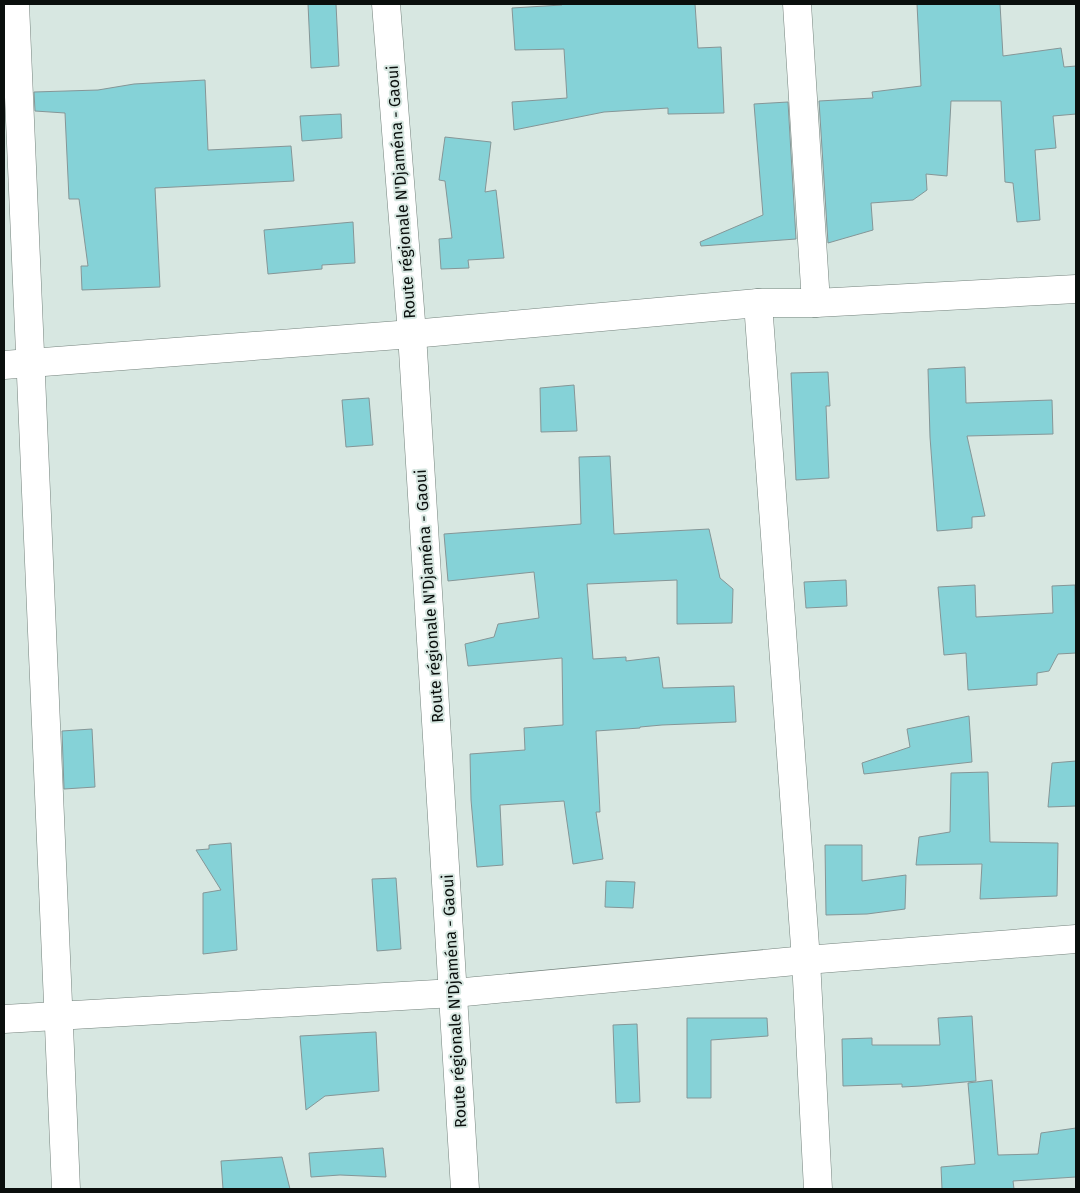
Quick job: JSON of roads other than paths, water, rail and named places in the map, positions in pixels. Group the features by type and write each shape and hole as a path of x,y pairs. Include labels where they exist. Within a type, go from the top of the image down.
{"street":[{"path":"15,4 17,363 66,1189"},
{"name":"Route régionale N'Djaména - Gaoui","path":"386,4 412,334 465,1189"},
{"path":"797,4 816,302"},
{"path":"17,363 412,334 758,303 816,302 1076,289"},
{"path":"758,303 806,960 818,1189"},
{"path":"4,1019 454,993 806,960 1076,939"}]}
